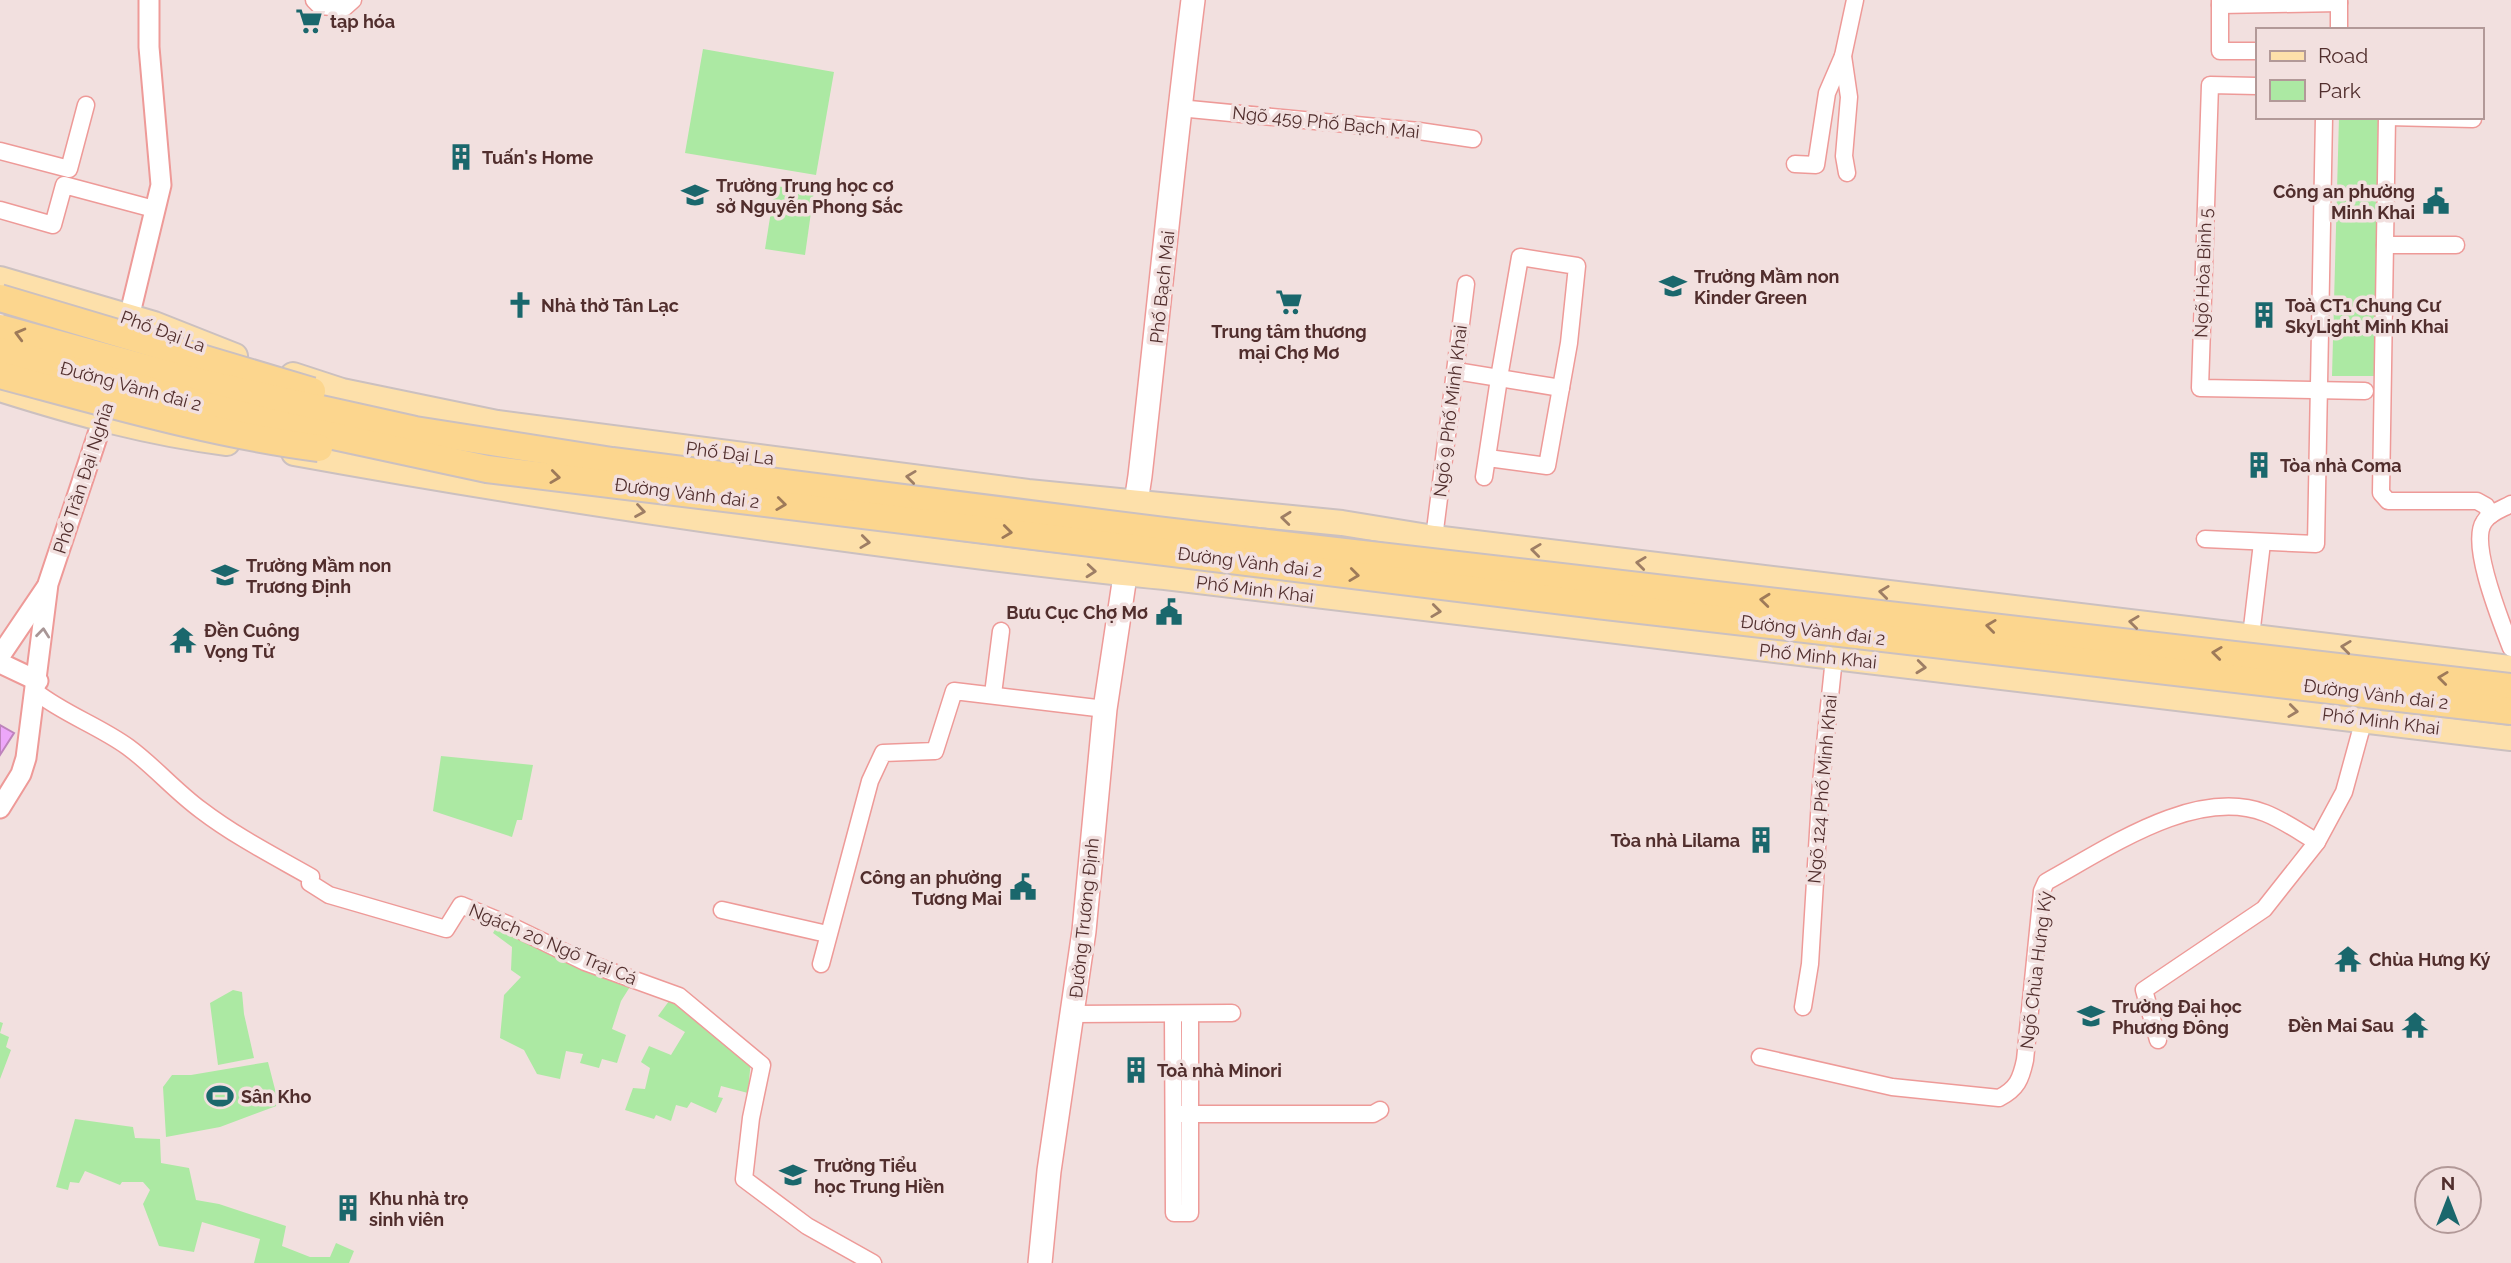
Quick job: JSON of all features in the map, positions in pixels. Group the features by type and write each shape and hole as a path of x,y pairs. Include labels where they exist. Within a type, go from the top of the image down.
{"highway":[{"path":"0,298 321,394 492,441"},
{"name":"Đường Vành đai 2","path":"0,328 186,379 415,430 612,461 1164,531 2511,687"},
{"name":"Đường Vành đai 2","path":"0,351 274,423 488,469 1597,605 2511,711"},
{"path":"0,375 174,422 260,440 488,469"}],"main road":[{"name":"Phố Bạch Mai","path":"1125,573 1137,501 1193,0"},
{"name":"Phố Đại La","path":"0,279 154,324 196,342 325,387"},
{"name":"Phố Đại La","path":"0,308 228,373 325,387 497,423 1098,500 1137,501"},
{"path":"0,359 209,414 331,460"},
{"path":"0,389 103,421 411,475 695,520 1088,571 1125,573"},
{"path":"940,551 946,481"},
{"path":"1137,501 1342,523 1434,538 2511,668"},
{"name":"Phố Minh Khai","path":"1125,573 2511,738"},
{"name":"Đường Trương Định","path":"1040,1263 1050,1162 1084,931 1105,709 1125,573"},
{"path":"2055,682 2070,672 2081,651 2076,626 2061,613"},
{"path":"2172,696 2161,689 2155,679 2150,654 2159,638 2179,627"}],"street":[{"name":"Phố Trần Đại Nghĩa","path":"0,808 21,774 26,758 48,584 103,421 161,186 149,47 149,0"},
{"path":"314,0 320,6 349,4"},
{"path":"1795,164 1816,165 1827,93 1843,56 1855,0"},
{"path":"2256,51 2220,51 2220,2 2339,2 2339,28"},
{"path":"1843,56 1849,97 1844,156 1847,173"},
{"name":"Ngõ Hòa Bình 5","path":"2256,86 2210,85 2200,388 2365,391"},
{"path":"0,210 53,225 86,105"},
{"name":"Ngõ 459 Phố Bạch Mai","path":"1180,108 1419,131 1473,139"},
{"path":"2205,539 2316,544 2324,119"},
{"path":"2387,119 2381,483 2384,498 2397,502 2477,501 2486,506 2491,515"},
{"path":"0,151 154,209"},
{"path":"2385,245 2456,245"},
{"path":"1484,477 1520,257 1577,266 1561,388 1546,466 1488,458"},
{"name":"Ngõ 9 Phố Minh Khai","path":"1434,538 1466,284"},
{"path":"1455,371 1561,388"},
{"path":"2511,504 2485,520 2481,527 2480,552 2511,648"},
{"path":"2251,636 2262,542"},
{"name":"Phố Trần Đại Nghĩa","path":"0,656 48,584"},
{"path":"993,694 1001,631"},
{"name":"Ngõ 124 Phố Minh Khai","path":"1803,1007 1810,964 1821,783 1834,658"},
{"path":"0,663 37,686"},
{"name":"Ngách 20 Ngõ Trại Cá","path":"37,686 50,703 100,728 130,748 198,809 230,831 311,877 310,883 329,895 446,929 461,905 585,962 679,996 762,1065 751,1118 744,1179 807,1226 873,1263"},
{"path":"821,964 870,781 883,753 935,751 954,691 1105,709"},
{"path":"2158,1040 2144,990 2264,909 2317,842 2344,792 2364,719"},
{"name":"Ngõ Chùa Hưng Ký","path":"1760,1057 1892,1087 1999,1098 2013,1091 2021,1079 2042,891 2046,882 2156,824 2210,808 2236,808 2264,813 2317,842"},
{"path":"722,910 827,934"},
{"path":"1073,1014 1232,1013"},
{"path":"1182,1014 1182,1114 1190,1213 1174,1213 1182,1114"},
{"path":"1182,1114 1373,1114 1380,1110"}],"green space":[{"path":"703,49 834,72 816,175 685,153"},
{"path":"2339,119 2378,119 2374,376 2332,376"},
{"path":"775,186 814,191 805,255 765,249"},
{"path":"441,756 533,765 522,820 517,820 512,837 433,811"},
{"path":"499,923 541,944 537,951 540,947 633,982 621,1001 612,1029 626,1035 617,1063 602,1059 599,1068 580,1063 583,1054 566,1051 560,1079 537,1074 524,1050 500,1038 504,995 521,977 511,970 512,947 493,933"},
{"path":"233,990 242,992 254,1058 218,1065 210,1003"},
{"path":"672,997 751,1059 748,1093 721,1086 718,1097 723,1098 716,1113 691,1102 687,1108 676,1105 671,1121 656,1115 654,1119 625,1110 633,1088 645,1089 650,1068 641,1062 649,1046 671,1055 685,1032 658,1016"},
{"path":"0,1033 9,1037 6,1047 11,1050 0,1079"},
{"name":"Sân Kho","path":"268,1062 279,1105 220,1127 166,1137 163,1087 172,1075 191,1075"},
{"path":"75,1119 133,1127 135,1138 160,1139 161,1163 189,1168 196,1200 219,1204 286,1226 282,1246 310,1257 330,1257 336,1243 354,1251 349,1263 254,1263 260,1239 202,1222 194,1252 159,1246 143,1204 150,1190 143,1182 122,1182 120,1185 85,1171 79,1183 70,1182 68,1190 56,1187"}],"shaded area":[{"path":"0,725 14,733 0,755"}],"place":[{"name":"tạp hóa","path":"309,21"},
{"name":"Tuấn's Home","path":"461,157"},
{"name":"Trường Trung học cơ sở Nguyễn Phong Sắc","path":"695,195"},
{"name":"Công an phường Minh Khai","path":"2436,201"},
{"name":"Trường Mầm non Kinder Green","path":"1673,286"},
{"name":"Trung tâm thương mại Chợ Mơ","path":"1289,302"},
{"name":"Nhà thờ Tân Lạc","path":"520,305"},
{"name":"Toà CT1 Chung Cư SkyLight Minh Khai","path":"2264,315"},
{"name":"Tòa nhà Coma","path":"2259,465"},
{"name":"Trường Mầm non Trương Định","path":"225,575"},
{"name":"Bưu Cục Chợ Mơ","path":"1169,612"},
{"name":"Đền Cuông Vọng Tử","path":"183,640"},
{"name":"Tòa nhà Lilama","path":"1761,840"},
{"name":"Công an phường Tương Mai","path":"1023,887"},
{"name":"Chùa Hưng Ký","path":"2348,959"},
{"name":"Trường Đại học Phương Đông","path":"2091,1016"},
{"name":"Đền Mai Sau","path":"2415,1025"},
{"name":"Toà nhà Minori","path":"1136,1070"},
{"name":"Sân Kho","path":"220,1096"},
{"name":"Trường Tiểu học Trung Hiền","path":"793,1175"},
{"name":"Khu nhà trọ sinh viên","path":"348,1208"}]}
